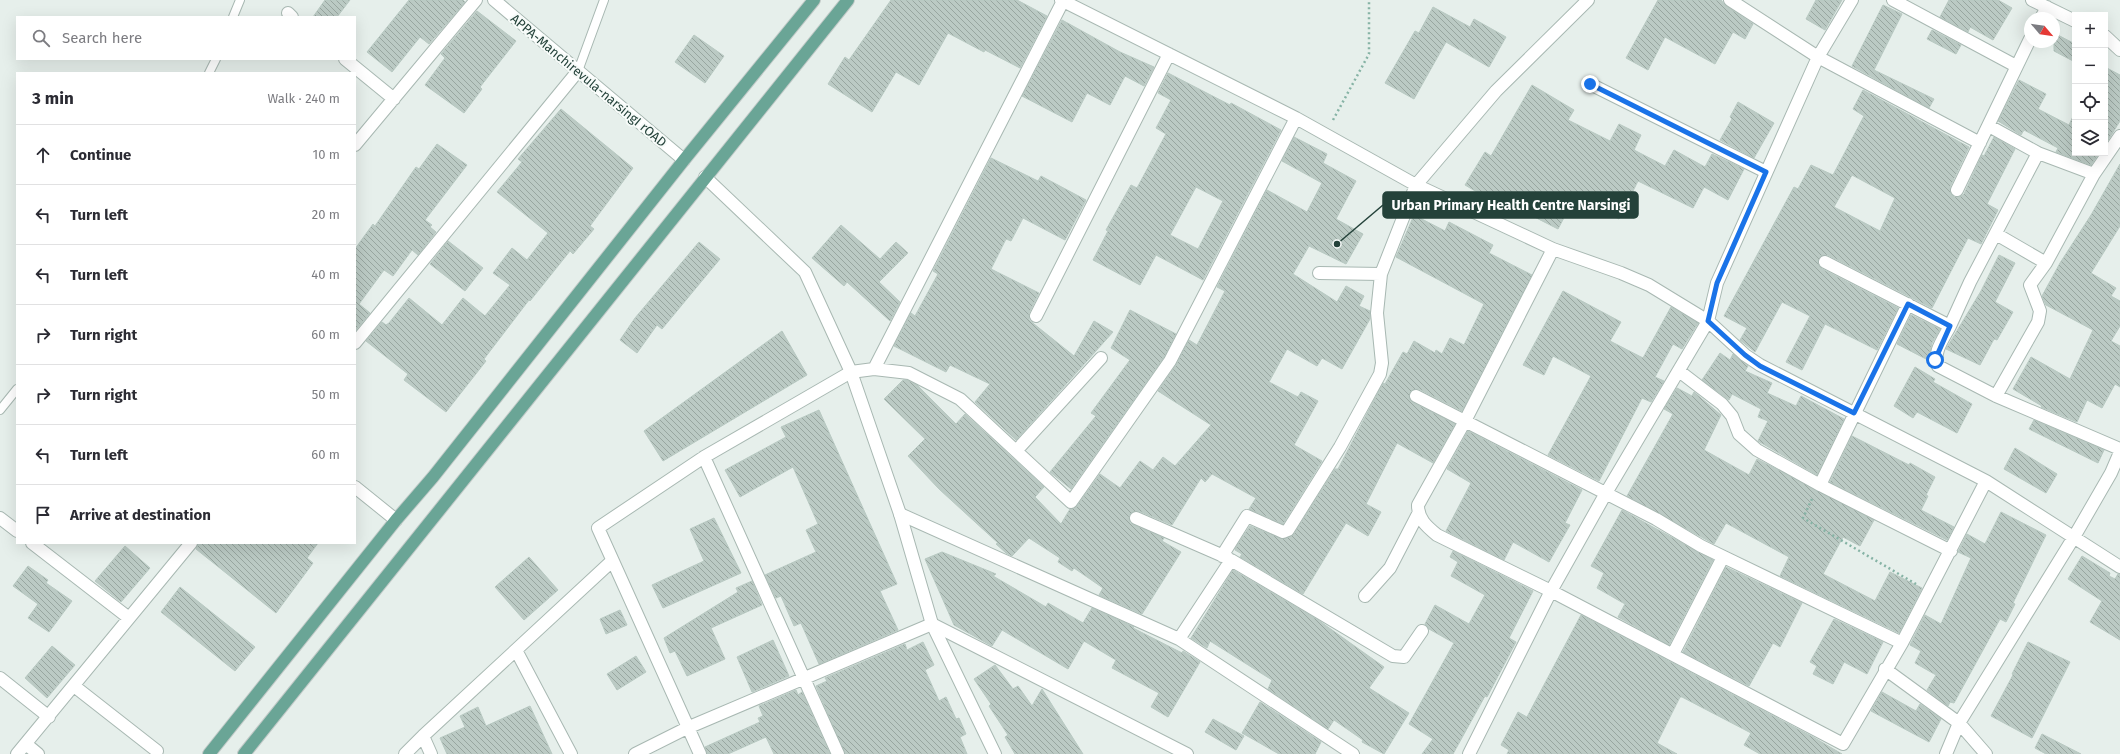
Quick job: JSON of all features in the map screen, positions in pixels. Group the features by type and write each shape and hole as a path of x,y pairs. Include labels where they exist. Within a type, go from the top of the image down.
{"main road":[{"path":"209,754 396,520 433,477 684,160 814,0"},
{"path":"244,754 705,176 848,0"}],"street":[{"path":"356,144 476,0"},
{"name":"APPA-Manchirevula-narsingI rOAD","path":"494,0 684,160"},
{"path":"874,369 1062,0 1296,118 1324,136 1416,185 1553,249 1650,285 1708,321 1745,355 1760,366 1986,481 2120,567"},
{"path":"1179,639 1227,558 1247,516 1283,532 1288,530 1340,447 1380,374 1382,363 1377,313 1381,274 1416,185 1496,91 1524,61 1588,0"},
{"path":"1730,0 1818,56 1980,144"},
{"path":"1469,754 1551,591 1606,493 1708,321 1717,283 1818,56 1852,0"},
{"path":"1893,0 2016,66"},
{"path":"2032,0 2072,20"},
{"path":"2044,12 2047,7"},
{"path":"2108,39 2120,50"},
{"path":"1957,190 2025,48"},
{"path":"1036,316 1169,54"},
{"path":"346,60 394,98"},
{"path":"356,342 578,71"},
{"path":"1590,84 1766,172"},
{"path":"700,754 612,562 598,528 704,456 851,372 874,369 909,373 960,399 1071,502 1170,361 1296,118"},
{"path":"1989,126 2038,153 2094,174"},
{"path":"1996,396 2038,322 2040,311 2030,285 2046,263 2094,174 2120,136"},
{"path":"1946,754 1959,724 2074,537 2111,473 2120,451 1996,396 1938,366 1935,360 1936,354 1970,282 2038,153"},
{"path":"705,176 805,272 851,372 900,514 932,624 995,754"},
{"path":"1996,234 2046,263"},
{"path":"1365,596 1390,568 1418,514 1418,505 1465,421 1553,249"},
{"path":"1825,262 1950,326"},
{"path":"1319,273 1381,274"},
{"path":"1820,485 1908,304"},
{"path":"1016,451 1101,358"},
{"path":"1679,371 1722,404 1732,416 1739,434 1756,450 1820,485 1951,551"},
{"path":"1416,396 1606,493 1723,557 1902,643"},
{"path":"704,456 838,754"},
{"path":"1418,514 1426,526 1437,535 1551,591 1844,744 1885,669 1902,643 1986,481"},
{"path":"356,488 396,520"},
{"path":"900,514 1179,639 1346,752"},
{"path":"0,518 16,530"},
{"path":"1136,518 1227,558 1393,656 1404,658 1422,631"},
{"path":"33,544 129,618"},
{"path":"17,754 190,544"},
{"path":"1673,654 1723,557"},
{"path":"404,754 517,652 612,562"},
{"path":"636,754 687,728 932,624"},
{"path":"932,624 1187,754"},
{"path":"517,652 571,754"},
{"path":"1885,669 1959,724 1986,754"},
{"path":"0,678 48,717"},
{"path":"74,686 157,751"},
{"path":"423,736 431,754"},
{"path":"26,744 38,754"}],"lane":[{"path":"233,16 240,0"},
{"path":"578,71 604,0"},
{"path":"210,72 216,60"},
{"path":"0,410 16,390"}],"path":[{"path":"1324,136 1369,54 1369,0"},
{"path":"1820,485 1803,518 1928,591"}],"building":[{"path":"325,0 350,0 338,16 314,16"},
{"path":"409,0 463,0 465,2 429,44 420,37 392,72 367,52"},
{"path":"891,0 1017,0 1047,16 1020,68 985,50 984,52 948,33 919,85 896,72 872,112 828,84 845,57 849,60"},
{"path":"1658,0 1721,0 1726,6 1753,24 1745,39 1733,32 1715,64 1665,37 1648,70 1626,58"},
{"path":"1816,0 1842,0 1825,30 1806,19"},
{"path":"1949,0 1998,0 2012,8 1993,40 1970,27 1968,32 1940,17"},
{"path":"1883,5 1902,14 1874,70 1934,99 1929,108 1852,66"},
{"path":"1433,7 1470,27 1474,19 1506,37 1489,67 1446,42 1414,99 1385,83 1415,31 1419,33"},
{"path":"477,11 516,41 480,87 482,89 464,113 425,85 445,58 441,54"},
{"path":"1062,20 1120,52 1154,67 1144,86 1125,76 1110,105 1087,93 1072,122 1022,96"},
{"path":"1932,30 1961,45 1956,54 1927,39"},
{"path":"694,35 724,56 705,83 675,62"},
{"path":"2060,36 2072,42 2072,60 2054,51 2054,48 2060,48"},
{"path":"2108,69 2120,75 2120,121 2108,140"},
{"path":"1168,73 1230,105 1231,103 1281,130 1203,280 1156,255 1140,285 1093,260 1108,231 1106,230 1131,185 1137,188 1166,134 1156,128 1171,100 1158,93","holes":["1196,187 1223,201 1198,249 1170,235"]},
{"path":"2019,80 2046,94 2038,109 2069,125 2072,118 2072,156 2097,156 2091,165 2056,152 2058,148 2024,130 2021,135 1998,121"},
{"path":"1532,85 1574,110 1568,120 1610,141 1619,124 1641,135 1634,150 1665,166 1674,150 1705,167 1712,154 1744,169 1728,200 1704,187 1693,208 1638,181 1619,219 1575,197 1558,229 1509,204 1506,209 1465,185 1485,152 1491,156"},
{"path":"1863,90 1969,147 1950,187 1951,194 1954,197 1964,194 1982,155 1984,156 1994,137 2015,149 1987,204 1998,210 1981,244 1968,238 1932,308 1828,255 1821,256 1818,263 1822,269 1898,308 1877,350 1825,324 1802,370 1786,362 1810,316 1782,302 1755,352 1740,340 1747,328 1724,316 1794,187 1798,189 1811,165 1833,175 1864,116 1853,109","holes":["1852,175 1895,198 1880,231 1834,207"]},
{"path":"1738,102 1774,123 1754,158 1720,140 1732,119 1730,117"},
{"path":"561,109 633,168 590,226 594,229 573,254 570,251 530,301 529,300 484,359 486,361 446,412 404,380 408,374 366,341 382,322 386,325 389,323 409,298 442,325 463,298 485,316 510,285 493,273 512,248 527,260 548,233 497,192 522,162 518,159"},
{"path":"1294,137 1327,154 1323,163 1356,181 1336,219 1363,234 1346,264 1309,246 1293,274 1337,302 1346,286 1364,296 1359,306 1370,311 1370,319 1342,369 1322,358 1317,366 1287,349 1269,382 1298,397 1301,392 1318,401 1294,445 1322,461 1283,524 1249,509 1256,498 1212,474 1205,482 1201,478 1172,525 1139,511 1132,512 1129,515 1130,523 1164,538 1162,541 1181,552 1142,614 1099,595 1103,588 1074,568 1072,571 1058,562 1060,558 1029,538 1012,556 1006,553 996,544 998,543 939,489 908,456 925,439 884,399 903,380 907,380 917,385 956,424 965,414 1044,487 1035,497 1061,524 1070,509 1077,506 1100,474 1120,488 1140,461 1153,470 1163,457 1175,466 1211,425 1158,391 1176,365 1189,340 1197,345 1225,291 1217,287 1267,190 1307,212 1322,183 1282,161"},
{"path":"437,144 467,165 425,220 432,225 430,227 436,232 418,255 412,250 393,276 384,270 359,304 370,313 356,330 356,248 373,224 375,226 416,167 419,169"},
{"path":"991,158 1038,181 1041,176 1086,200 1065,240 1023,218 1011,241 1006,239 991,269 1039,293 1029,313 1029,320 1074,356 1094,321 1113,332 1016,440 975,402 990,384 950,365 946,372 894,346 911,313 915,316 938,274 933,271"},
{"path":"2120,164 2120,226 2091,273 2116,288 2111,296 2120,301 2120,326 2111,341 2120,346 2120,387 2115,384 2102,408 2087,400 2077,422 2041,407 2042,406 2013,389 2031,357 2070,379 2093,330 2046,305 2042,296 2060,263 2091,215"},
{"path":"1414,215 1445,231 1449,222 1493,245 1489,253 1532,275 1462,411 1419,389 1412,390 1410,392 1409,397 1412,402 1455,424 1433,463 1397,443 1366,504 1381,512 1368,536 1346,523 1303,594 1240,557 1242,554 1235,550 1236,547 1250,526 1283,539 1294,534 1335,469 1338,469 1383,383 1385,384 1403,352 1407,354 1414,341 1435,353 1436,350 1442,354 1450,338 1464,345 1484,304 1396,257"},
{"path":"841,225 880,259 896,242 908,253 879,282 900,302 890,321 847,282 844,286 812,258"},
{"path":"448,241 483,268 465,291 430,264"},
{"path":"699,242 720,259 662,329 657,325 637,353 620,340 635,318"},
{"path":"1999,255 2015,263 1995,302 2013,312 1997,340 1994,339 1980,365 1946,349 1981,291"},
{"path":"1563,291 1621,322 1610,341 1643,358 1671,307 1698,323 1682,349 1673,344 1655,377 1664,381 1651,402 1642,398 1599,481 1548,455 1591,376 1553,356 1544,375 1523,365"},
{"path":"1130,310 1176,334 1164,357 1071,489 1050,472 1096,416 1091,413 1130,360 1111,348"},
{"path":"1911,315 1940,329 1932,343 1928,360 1897,344"},
{"path":"782,331 807,375 663,461 644,431"},
{"path":"1720,353 1730,360 1733,354 1748,366 1745,371 1772,383 1767,393 1796,406 1801,396 1844,419 1817,475 1758,441 1768,421 1758,417 1761,409 1732,394 1729,400 1702,380"},
{"path":"1915,367 1935,379 1933,382 1972,404 1957,433 1917,412 1913,418 1894,406"},
{"path":"1677,388 1692,396 1694,392 1721,415 1704,450 1749,475 1757,459 1874,520 1860,546 1843,537 1823,574 1875,601 1890,572 1922,588 1899,633 1780,576 1789,557 1726,523 1714,544 1627,496 1673,414 1664,409"},
{"path":"819,410 897,584 880,591 898,630 819,664 801,623 794,626 781,596 776,598 765,575 816,552 806,530 818,524 793,467 740,497 725,470 786,437 781,427"},
{"path":"2034,420 2104,450 2098,463 2029,429"},
{"path":"1468,431 1582,490 1565,523 1570,525 1549,562 1513,542 1504,560 1446,531 1471,483 1447,469"},
{"path":"1852,436 1909,465 1910,463 1935,477 1926,495 1928,496 1921,510 1954,527 1947,540 1830,482"},
{"path":"2015,448 2057,474 2046,493 2004,469"},
{"path":"1622,510 1713,560 1669,645 1618,617 1625,604 1597,588 1604,573 1591,566"},
{"path":"2001,512 2046,535 2013,603 2015,604 2006,622 2000,619 1954,703 1950,702 1948,706 1927,690 1936,675 1915,663 1921,651 1910,645 1925,615 1941,624 1971,558 1958,552 1967,534 1985,544"},
{"path":"714,518 741,573 663,608 652,585 704,561 690,529"},
{"path":"198,544 317,544 307,558 313,563 276,613 196,549"},
{"path":"125,546 150,568 121,602 95,581"},
{"path":"1453,551 1533,591 1509,638 1516,642 1487,697 1485,696 1453,754 1422,754 1433,739 1409,724 1454,643 1429,629 1425,624 1435,605 1469,624 1485,595 1451,576 1458,562 1450,557"},
{"path":"942,552 996,574 993,576 1046,607 1048,603 1083,623 1092,608 1134,627 1133,628 1182,653 1183,651 1200,662 1168,717 1151,707 1159,693 1112,668 1116,660 1084,641 1068,669 1002,630 992,646 954,625 925,559"},
{"path":"2082,556 2110,573 2109,576 2115,579 2118,574 2120,574 2120,640 2090,622 2102,601 2068,579"},
{"path":"529,557 558,590 524,620 495,587"},
{"path":"28,566 48,580 46,583 72,601 49,632 28,618 38,604 13,586"},
{"path":"1726,567 1802,603 1780,647 1773,643 1749,686 1683,652"},
{"path":"1233,570 1318,620 1384,667 1369,688 1409,713 1384,754 1362,742 1363,740 1334,720 1328,729 1268,689 1272,680 1210,641 1207,648 1191,638"},
{"path":"752,581 762,605 711,628 725,659 687,676 675,651 670,653 664,638 738,592 736,588"},
{"path":"180,587 255,647 235,671 161,612"},
{"path":"620,610 627,625 606,634 600,619"},
{"path":"1581,615 1813,737 1842,754 1760,754 1744,745 1751,733 1680,697 1657,743 1677,754 1507,754 1509,750 1501,745 1518,712 1527,717"},
{"path":"1834,619 1883,642 1867,674 1844,662 1833,684 1813,674 1817,666 1810,662"},
{"path":"773,640 789,676 752,692 737,657"},
{"path":"923,642 934,665 925,670 939,701 946,697 956,719 959,718 966,734 960,737 967,754 845,754 816,686 827,681 825,678 905,644 907,650"},
{"path":"2028,642 2070,662 2032,738 1991,716 2013,675 2012,674"},
{"path":"52,646 75,665 47,698 25,678"},
{"path":"636,656 646,672 617,690 607,674"},
{"path":"995,665 1013,689 1018,686 1032,706 1042,689 1083,754 1015,754 1005,737 1008,735 989,706 991,704 974,679"},
{"path":"796,690 798,695 802,692 830,754 774,754 766,737 728,754 707,754 705,747 760,722 758,718 763,716 759,706"},
{"path":"1882,692 1916,711 1920,704 1941,719 1929,742 1871,711"},
{"path":"1260,702 1321,742 1315,754 1279,754 1242,733"},
{"path":"530,706 552,754 447,754 440,738 465,727 460,716 478,707 486,726"},
{"path":"1213,719 1244,736 1236,750 1205,732"},
{"path":"2042,734 2081,754 2046,754 2035,748"}],"place":[{"name":"Urban Primary Health Centre Narsingi","path":"1337,244"}],"route":[{"path":"1590,84 1766,172 1717,283 1708,321 1745,355 1760,366 1854,413 1908,304 1950,326 1936,354 1935,360"}]}
